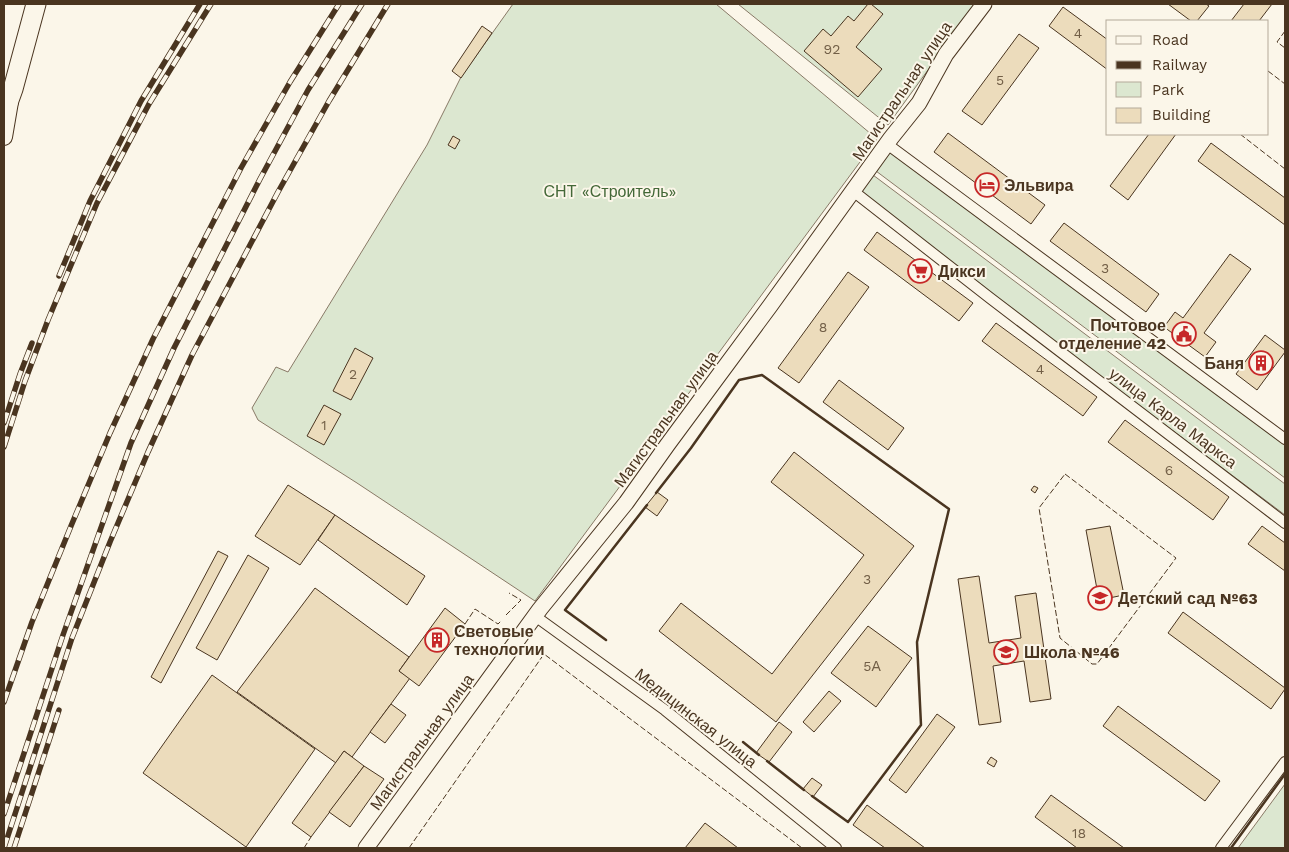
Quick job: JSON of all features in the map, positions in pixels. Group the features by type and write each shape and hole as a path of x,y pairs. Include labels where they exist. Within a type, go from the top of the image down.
{"highway":[{"path":"4,114 13,89 36,4"}],"main road":[{"path":"4,137 13,89"}],"street":[{"name":"Магистральная улица","path":"366,848 535,616 626,503 887,144 919,103 946,54 984,4"},
{"path":"887,144 1285,439"},
{"name":"улица Карла Маркса","path":"853,191 1285,523"},
{"name":"Медицинская улица","path":"535,616 666,710 836,848"},
{"path":"1221,848 1285,762"}],"green space":[{"name":"СНТ «Строитель»","path":"513,4 716,4 877,139 535,601 258,420 252,408 276,367 288,372 427,145 461,77"},
{"path":"738,4 976,4 888,125"},
{"path":"888,147 1285,445 1285,478 872,168"},
{"path":"869,172 1285,484 1285,515 855,192"},
{"path":"1285,784 1285,848 1238,848"}],"building":[{"path":"868,4 871,4 883,14 856,47 882,69 858,97 804,51 823,29 831,36 848,16 854,21"},
{"path":"1168,4 1206,4 1209,6 1198,20 1190,20"},
{"path":"1244,4 1272,4 1260,20 1232,20"},
{"path":"1063,7 1106,39 1106,69 1049,26"},
{"path":"482,26 492,33 461,78 452,71"},
{"path":"1019,34 1039,48 982,125 962,111"},
{"path":"948,133 1045,205 1031,224 934,152"},
{"path":"1148,135 1175,135 1128,200 1110,186"},
{"path":"453,136 460,140 455,149 448,145"},
{"path":"1211,143 1285,198 1285,225 1198,161"},
{"path":"1064,223 1159,294 1146,312 1050,241"},
{"path":"877,232 973,303 959,321 864,250"},
{"path":"1230,254 1251,269 1204,333 1216,342 1205,357 1164,327 1175,312 1183,318"},
{"path":"848,272 869,287 799,383 778,368"},
{"path":"996,323 1097,397 1083,416 982,341"},
{"name":"Баня","path":"1265,335 1285,350 1285,352 1257,390 1236,374"},
{"path":"355,348 373,358 351,400 333,391"},
{"path":"839,380 904,428 888,450 823,402"},
{"path":"324,405 341,414 324,445 307,436"},
{"path":"1125,420 1229,497 1213,520 1108,442"},
{"path":"794,452 914,546 776,722 659,631 681,603 772,674 864,555 771,482"},
{"path":"288,485 335,515 300,565 255,536"},
{"path":"1034,486 1038,488 1035,493 1031,490"},
{"path":"657,492 668,500 657,516 645,507"},
{"path":"335,515 425,576 407,605 318,540"},
{"path":"1110,526 1124,595 1099,600 1086,530"},
{"path":"1262,526 1285,543 1285,571 1248,544"},
{"path":"218,551 228,556 161,683 151,677"},
{"path":"248,555 269,568 217,660 196,648"},
{"name":"Школа №46","path":"979,576 989,643 1021,638 1015,596 1036,593 1051,699 1030,702 1024,661 993,666 1001,722 979,725 958,579"},
{"path":"315,588 409,657 399,671 410,678 352,757 344,751 336,763 237,692"},
{"name":"Световые технологии","path":"445,608 465,624 419,686 399,671"},
{"path":"1183,612 1285,688 1271,709 1168,633"},
{"path":"868,626 912,658 876,707 831,673"},
{"path":"212,675 315,749 246,847 143,773"},
{"path":"829,691 841,701 814,732 803,722"},
{"path":"391,704 406,715 385,743 370,732"},
{"path":"1118,706 1220,781 1205,801 1103,726"},
{"path":"937,714 955,727 906,793 889,780"},
{"path":"779,722 792,732 769,762 756,753"},
{"path":"344,751 364,766 311,837 292,823"},
{"path":"991,757 997,761 994,767 987,763"},
{"path":"364,766 384,779 350,827 329,812"},
{"path":"812,778 822,785 813,797 803,789"},
{"path":"1051,795 1124,848 1077,848 1035,817"},
{"path":"867,805 925,848 885,848 853,825"},
{"path":"705,823 738,848 685,848"}],"railway":[{"path":"59,276 90,201 141,101 200,4"},
{"path":"4,447 25,381 48,320 97,203 149,104 211,4"},
{"path":"4,702 32,622 71,526 110,433 153,339 241,168 290,82 339,4"},
{"path":"4,814 63,635 131,443 174,348 260,179 308,90 362,4"},
{"path":"4,848 72,638 148,452 192,355 278,192 329,101 388,4"},
{"path":"4,423 32,343"},
{"path":"14,848 59,710"}],"fence":[{"path":"1285,31 1277,42 1285,48"},
{"path":"1269,72 1285,84"},
{"path":"1241,135 1285,169"},
{"path":"1065,474 1176,558 1097,664 1092,664 1060,638 1039,508 1065,474"},
{"path":"506,615 521,600 509,593"},
{"path":"465,624 475,609 498,624 501,621"},
{"path":"409,848 544,654 802,848"},
{"path":"304,848 311,837"}],"wall":[{"path":"656,493 691,448 739,380 762,375 949,509 917,642 921,725 848,822 812,796"},
{"path":"606,640 565,610 647,505"},
{"path":"743,742 759,755"},
{"path":"767,761 804,790"},
{"path":"1231,848 1285,774"}],"place":[{"name":"Эльвира","path":"987,185"},
{"name":"Дикси","path":"920,271"},
{"name":"Почтовое отделение 42","path":"1184,334"},
{"name":"Баня","path":"1261,363"},
{"name":"Детский сад №63","path":"1100,598"},
{"name":"Световые технологии","path":"437,640"},
{"name":"Школа №46","path":"1006,652"}]}
